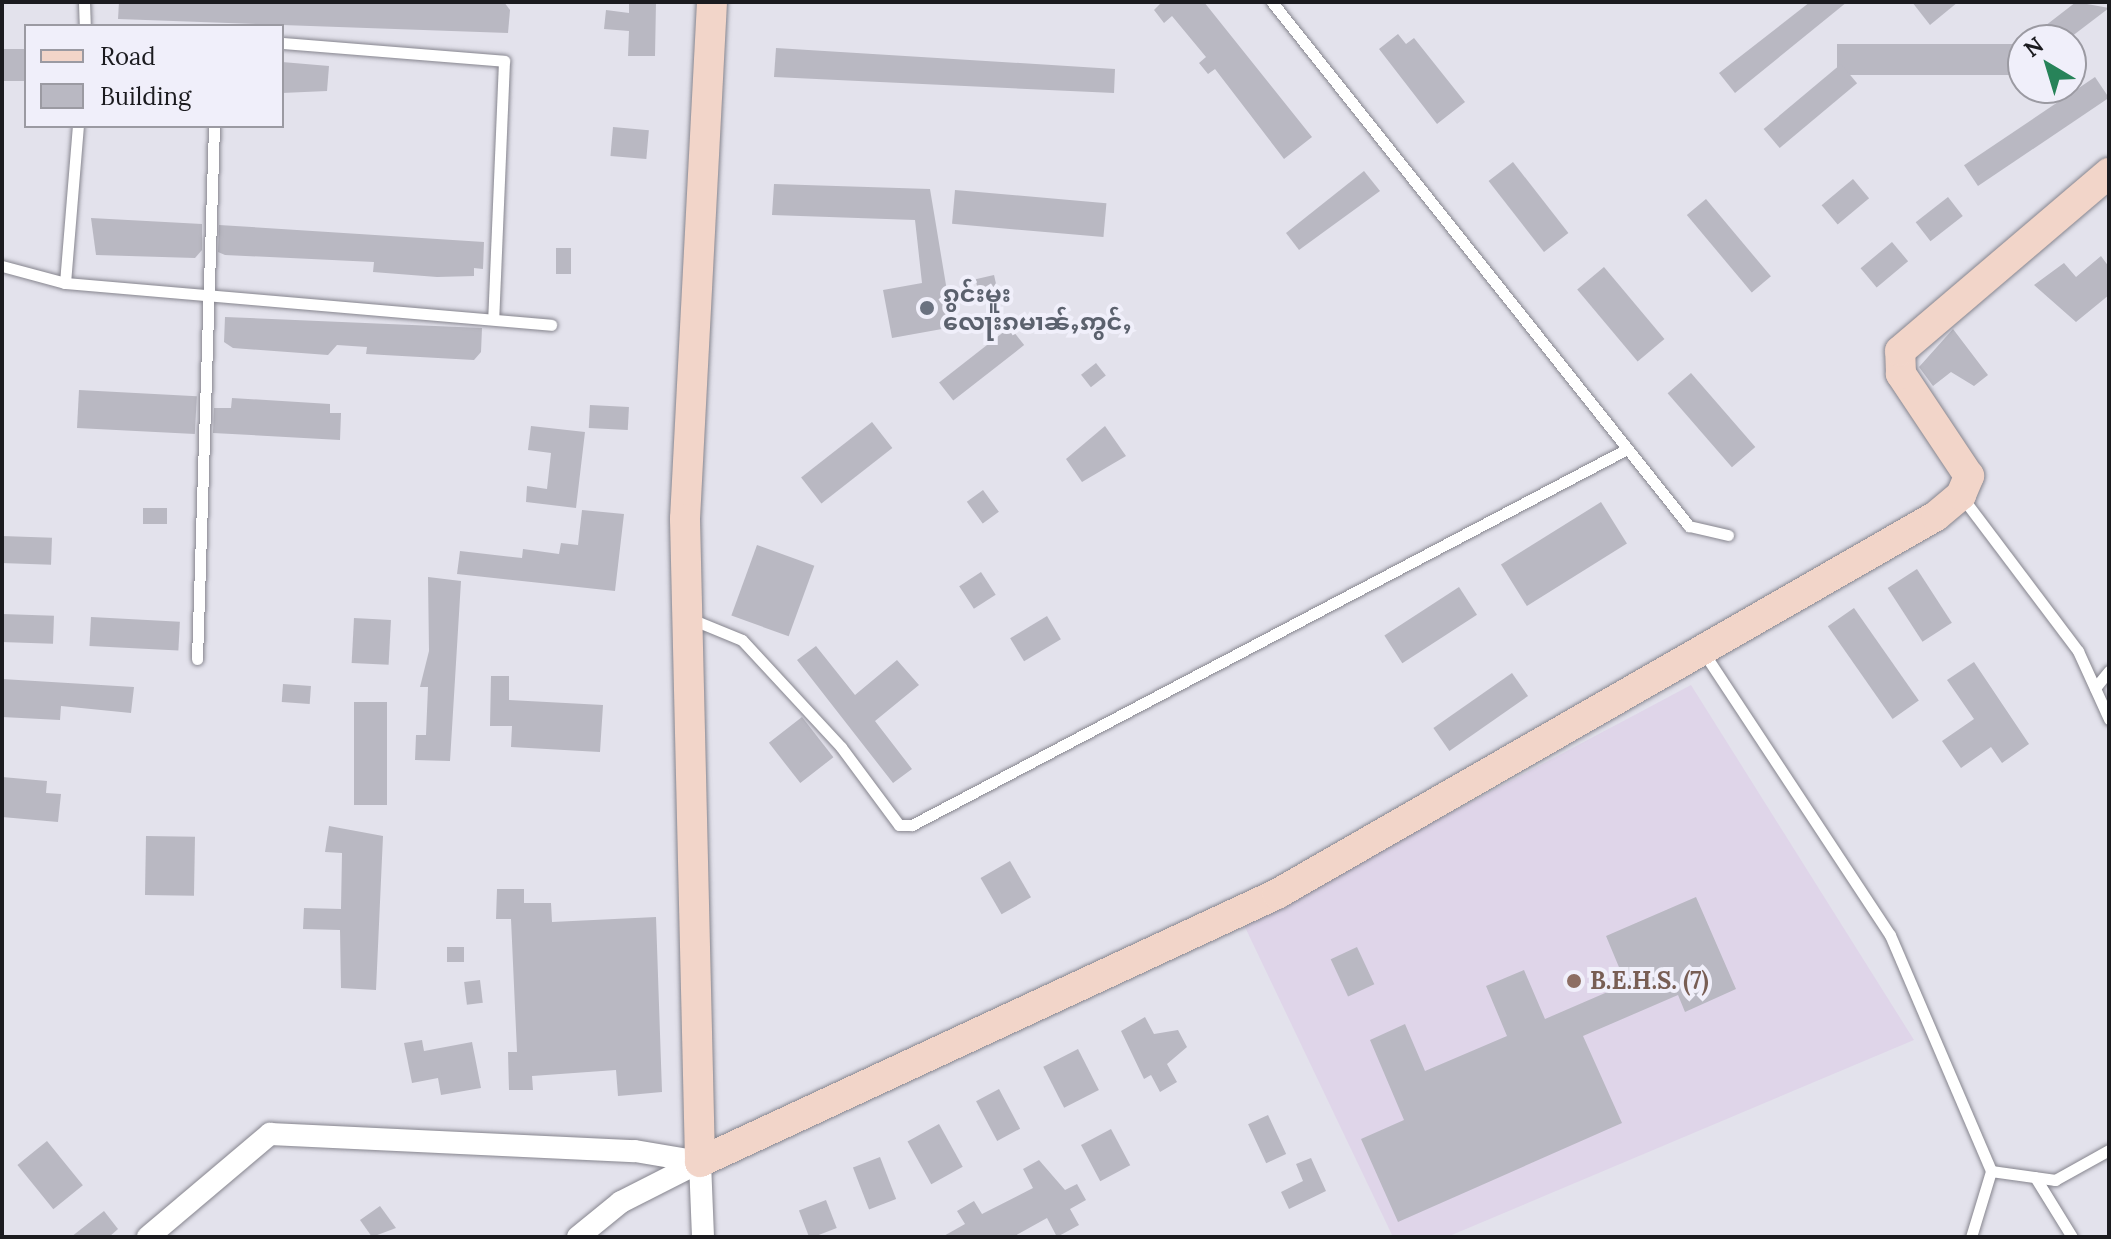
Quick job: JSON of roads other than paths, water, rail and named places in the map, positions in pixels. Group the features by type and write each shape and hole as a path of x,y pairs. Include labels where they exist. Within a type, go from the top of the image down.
{"street":[{"path":"703,1237 685,519 712,2"},
{"path":"578,1237 621,1202 700,1162 1277,894 1702,650 1961,495 1968,484 1965,465 1901,374 1900,351 2109,173"},
{"path":"148,1237 270,1134 635,1151 700,1162"}],"lane":[{"path":"84,2 85,24"},
{"path":"1272,2 1689,526 1728,535"},
{"path":"284,43 504,61 493,319"},
{"path":"65,283 78,128"},
{"path":"197,659 214,128"},
{"path":"2,266 65,283 551,325"},
{"path":"687,618 742,640 841,747 899,825 912,825 1627,449"},
{"path":"1961,495 2078,651 2109,719"},
{"path":"1702,650 1890,935 1991,1171 1971,1237"},
{"path":"2095,688 2109,671"},
{"path":"1991,1171 2055,1180 2109,1150"},
{"path":"2035,1177 2072,1237"}],"place":[{"name":"ၵွင်းမူး လေႃးၵမၢၼ်ႇဢွင်ႇ","path":"927,308"},
{"name":"B.E.H.S. (7)","path":"1574,981"}]}
